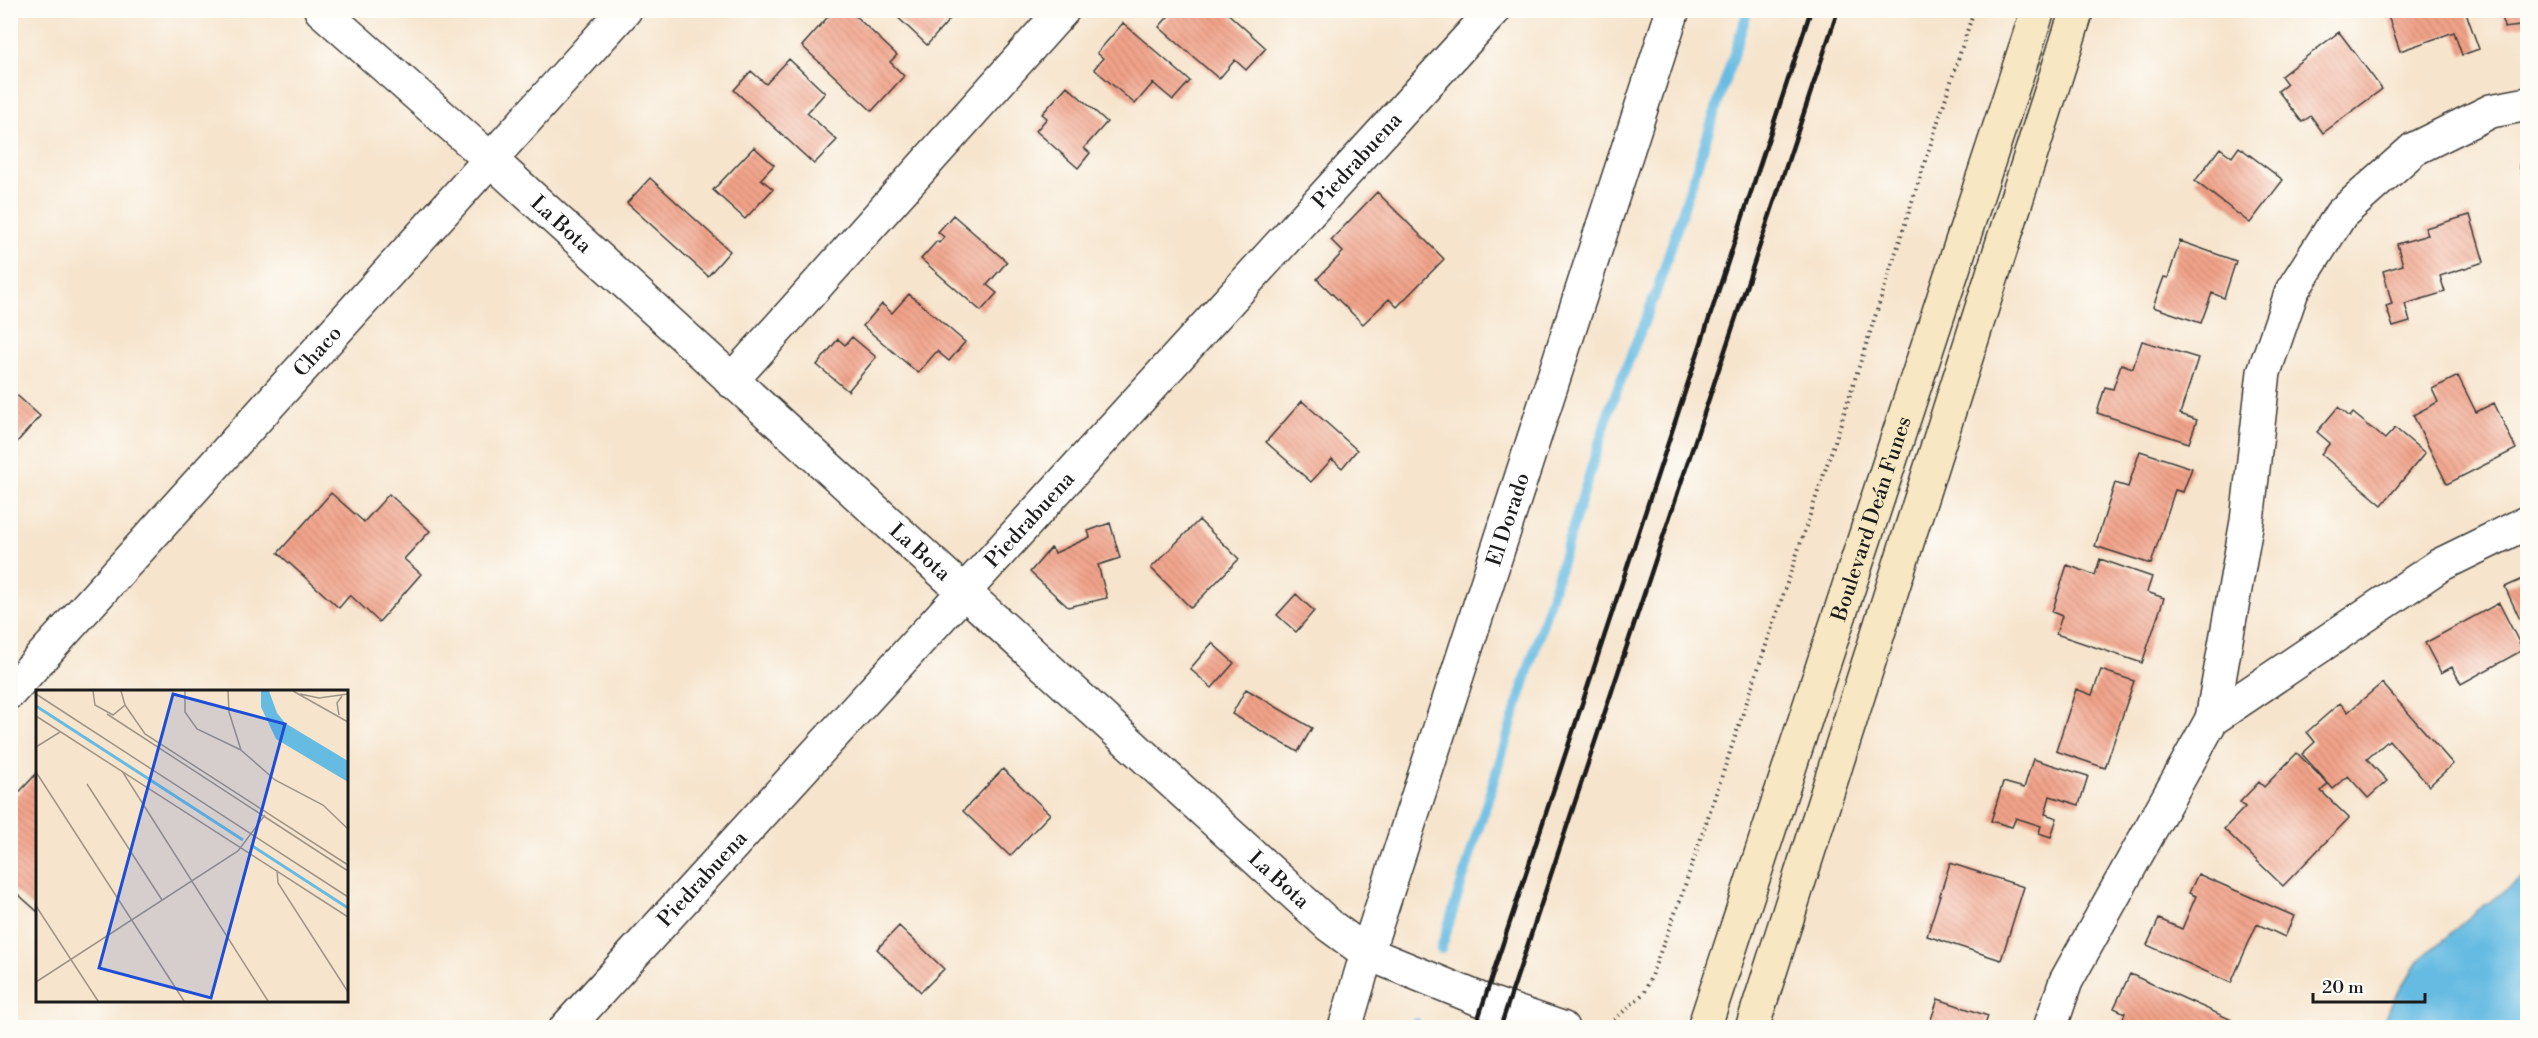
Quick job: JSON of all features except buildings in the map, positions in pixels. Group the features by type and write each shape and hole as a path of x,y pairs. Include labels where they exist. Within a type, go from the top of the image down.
{"main road":[{"name":"Boulevard Deán Funes","path":"1704,1028 2038,10"},
{"name":"Boulevard Deán Funes","path":"1752,1028 2077,10"}],"street":[{"name":"La Bota","path":"321,10 490,159 1330,926 1367,953 1484,1000 1562,1028"},
{"name":"Chaco","path":"10,692 625,10"},
{"path":"731,381 1063,10"},
{"name":"Piedrabuena","path":"566,1028 1494,10"},
{"name":"El Dorado","path":"1345,1028 1367,953 1673,10"},
{"path":"2050,1028 2066,981 2212,718 2247,521 2264,372 2292,291 2341,214 2414,149 2491,111 2528,104"},
{"path":"2212,718 2440,565 2528,522"}],"path":[{"path":"1605,1028 1645,992 1679,903 1835,441 1974,10"}],"water":[{"path":"2527,875 2527,1027 2380,1027 2395,997 2419,960 2478,910"}],"waterway":[{"path":"1441,949 1611,405 1657,290 1748,10"},
{"path":"1414,1028 1416,1023"}],"railway":[{"path":"1475,1028 1811,10"},
{"path":"1500,1028 1838,10"}]}
